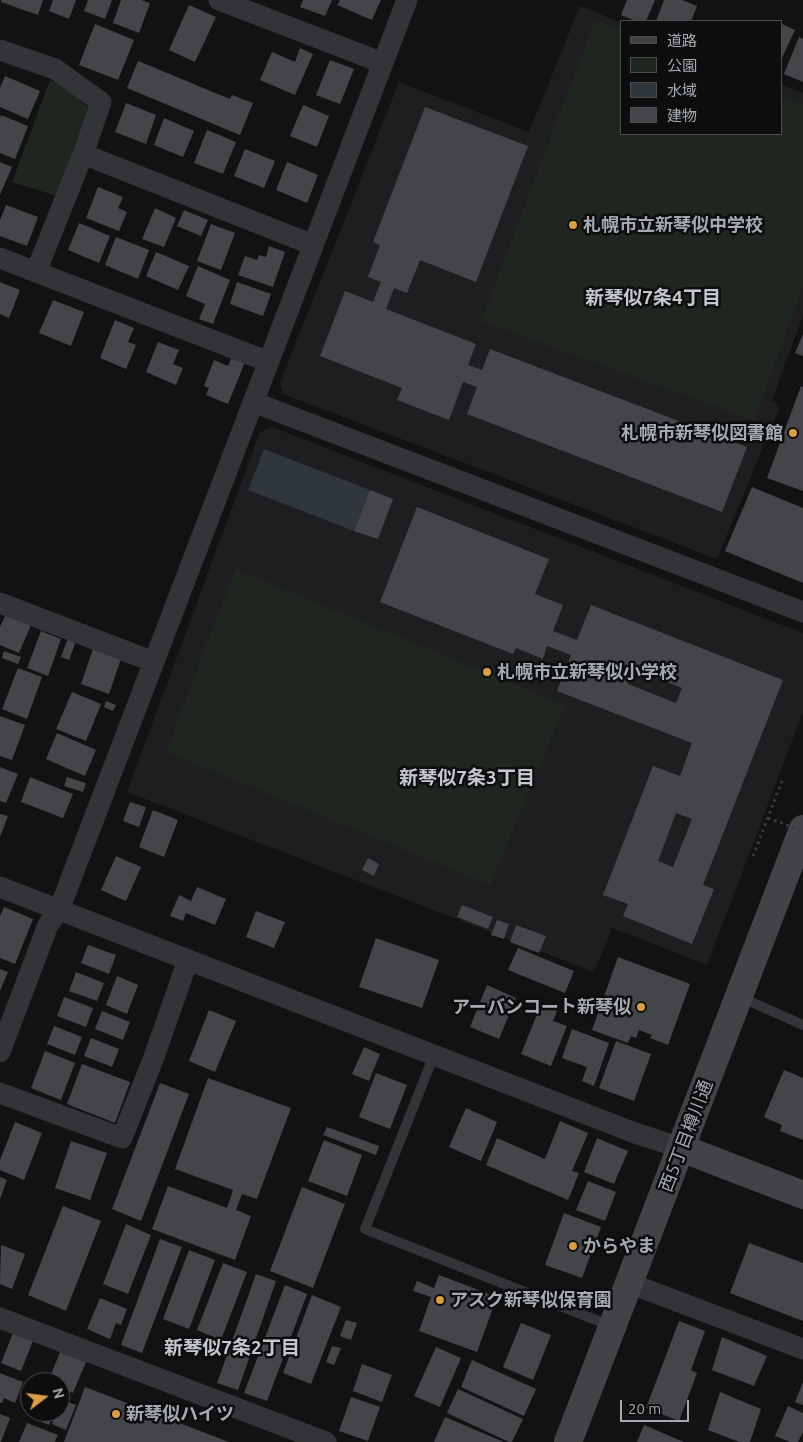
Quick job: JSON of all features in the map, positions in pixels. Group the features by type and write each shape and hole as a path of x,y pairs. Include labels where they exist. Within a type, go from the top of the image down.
{"main road":[{"name":"西5丁目樽川通","path":"568,1442 803,830"},
{"path":"681,1148 803,1195"}],"street":[{"path":"219,0 382,63"},
{"path":"0,1052 48,925 59,910 407,0"},
{"path":"0,50 55,69 101,102 83,154 36,272"},
{"path":"83,154 313,245"},
{"path":"0,258 269,362"},
{"path":"253,402 803,612"},
{"path":"0,603 154,662"},
{"path":"0,887 635,1133 681,1148"},
{"path":"0,1093 122,1138 154,1057 188,960"},
{"path":"629,1284 803,1349"},
{"path":"0,1318 326,1442"}],"lane":[{"path":"739,997 803,1025"},
{"path":"434,1055 365,1229 613,1326"}],"path":[{"path":"753,856 782,781"},
{"path":"768,818 803,830"}],"shaded area":[{"name":"札幌市立新琴似中学校","path":"580,6 620,22 620,135 783,135 783,85 803,93 803,315 772,401 780,406 717,559 283,394 280,383 399,82 529,132"},
{"name":"札幌市立新琴似小学校","path":"272,427 803,633 803,712 707,965 612,928 594,972 127,792 260,432"}],"green space":[{"path":"595,20 620,30 620,135 783,135 783,96 803,105 803,286 754,421 481,321"},
{"path":"50,80 65,86 88,107 57,196 12,182"},
{"path":"235,569 565,705 490,885 166,752"}],"water":[{"path":"264,449 370,490 354,531 248,490"}],"building":[{"path":"1,0 43,0 38,15 1,2"},
{"path":"53,0 76,0 69,19 49,11"},
{"path":"88,0 112,0 105,19 84,11"},
{"path":"121,0 141,0 150,3 139,33 113,23"},
{"path":"303,0 332,0 325,16 300,7"},
{"path":"340,0 381,0 372,20 337,5"},
{"path":"627,0 655,0 646,20 634,20 621,15"},
{"path":"664,0 682,0 697,6 691,20 656,20"},
{"path":"189,5 216,17 195,62 169,50"},
{"path":"95,24 134,40 118,80 79,65"},
{"path":"783,24 795,30 783,56"},
{"path":"799,37 803,39 803,82 784,74"},
{"path":"300,48 313,54 295,95 260,80 272,52 295,62"},
{"path":"330,60 354,69 340,104 316,95"},
{"path":"138,61 230,99 232,95 253,103 240,135 127,88"},
{"path":"5,76 40,91 28,119 0,107 0,88"},
{"path":"126,103 156,115 146,144 115,132"},
{"path":"303,105 329,116 317,147 290,136"},
{"path":"425,107 528,146 476,282 420,260 407,293 394,288 386,309 476,344 468,365 482,370 490,349 747,447 722,512 467,414 477,387 463,382 449,420 397,400 402,388 320,356 345,291 373,302 381,282 368,277 380,245 373,242"},
{"path":"1,115 28,126 15,159 0,153"},
{"path":"164,118 194,131 183,157 154,145"},
{"path":"207,130 236,142 223,174 194,163"},
{"path":"245,149 275,161 264,188 234,176"},
{"path":"0,162 12,167 0,195"},
{"path":"287,162 318,175 307,203 276,190"},
{"path":"98,187 123,197 118,208 127,212 119,231 86,218"},
{"path":"6,205 38,217 27,246 0,236 0,220"},
{"path":"155,208 176,218 164,247 142,239"},
{"path":"184,210 208,220 201,236 177,226"},
{"path":"79,223 110,236 99,263 68,250"},
{"path":"211,224 235,233 221,270 197,261"},
{"path":"116,237 149,250 138,279 105,265"},
{"path":"269,246 285,252 273,287 238,275 245,256 257,260 259,255 266,257"},
{"path":"156,252 189,266 178,290 146,276"},
{"path":"198,266 230,280 213,324 199,319 205,304 186,296"},
{"path":"0,282 20,290 9,318 0,314"},
{"path":"237,282 271,294 263,316 230,304"},
{"path":"53,300 84,312 71,346 39,333"},
{"path":"115,320 134,328 128,342 136,345 126,369 100,358"},
{"path":"803,334 803,356 795,353"},
{"path":"158,342 179,350 173,364 183,368 176,385 146,372"},
{"path":"232,357 245,362 228,404 206,395 209,388 204,386 214,360 228,366"},
{"name":"札幌市新琴似図書館","path":"801,386 803,387 803,491 767,478"},
{"path":"752,487 803,508 803,583 725,551"},
{"path":"370,490 393,499 378,539 354,531"},
{"path":"417,507 549,559 535,594 563,605 553,631 577,640 591,605 783,680 703,885 714,889 692,944 623,916 628,904 603,895 653,766 680,776 692,743 557,691 571,655 547,646 543,659 516,648 513,654 380,602","holes":["635,669 682,688 676,703 628,684","676,813 692,819 673,867 658,861"]},
{"path":"6,614 31,625 19,653 0,645 0,627"},
{"path":"41,631 61,639 48,676 27,668"},
{"path":"68,638 76,641 69,660 61,657"},
{"path":"93,649 121,659 109,694 81,684"},
{"path":"4,651 21,657 18,664 2,658"},
{"path":"18,668 42,677 27,719 2,709"},
{"path":"72,692 101,704 86,741 56,729"},
{"path":"106,701 116,705 113,711 104,707"},
{"path":"0,716 25,725 12,760 0,756"},
{"path":"57,733 96,750 85,776 46,759"},
{"path":"0,767 18,774 6,803 0,801"},
{"path":"30,777 73,794 63,818 21,802"},
{"path":"67,777 86,783 83,792 64,786"},
{"path":"130,802 146,807 139,827 123,821"},
{"path":"153,810 178,820 164,857 139,847"},
{"path":"0,814 8,816 0,837"},
{"path":"116,856 141,867 126,901 101,890"},
{"path":"368,858 379,864 374,876 362,870"},
{"path":"197,887 226,899 215,925 186,913 183,921 170,916 179,895 191,901"},
{"path":"462,905 493,917 488,929 457,917"},
{"path":"4,907 33,919 15,964 0,958 0,916"},
{"path":"256,911 285,922 274,948 246,937"},
{"path":"497,920 509,924 504,939 491,935"},
{"path":"516,925 546,936 539,953 510,942"},
{"path":"376,938 439,960 422,1008 359,987"},
{"path":"88,945 116,955 109,974 81,963"},
{"path":"518,948 574,971 565,993 508,970"},
{"name":"アーバンコート新琴似","path":"618,957 690,984 668,1045 650,1038 652,1035 639,1030 636,1038 631,1036 628,1043 592,1030"},
{"path":"0,969 8,972 0,991"},
{"path":"76,972 104,983 97,1001 69,991"},
{"path":"117,976 138,985 127,1014 106,1005"},
{"path":"487,985 516,998 499,1039 470,1027"},
{"path":"64,997 93,1008 86,1027 57,1016"},
{"path":"541,1004 557,1011 553,1021 567,1026 551,1066 521,1054"},
{"path":"209,1010 236,1021 215,1072 189,1061"},
{"path":"102,1011 130,1022 123,1040 95,1029"},
{"path":"54,1026 82,1037 75,1055 47,1044"},
{"path":"572,1029 609,1043 594,1086 582,1081 587,1067 562,1058"},
{"path":"91,1038 119,1049 112,1067 84,1056"},
{"path":"616,1041 651,1054 634,1101 599,1088"},
{"path":"364,1047 380,1054 369,1081 352,1074"},
{"path":"45,1051 75,1063 61,1100 31,1088"},
{"path":"82,1064 130,1082 115,1123 67,1104"},
{"path":"784,1070 803,1078 803,1140 780,1131 782,1125 764,1117"},
{"path":"376,1073 407,1085 390,1129 359,1117"},
{"path":"208,1078 291,1108 257,1199 242,1194 236,1210 251,1216 235,1260 152,1229 168,1186 227,1208 233,1190 175,1169"},
{"path":"160,1083 189,1094 141,1221 112,1209"},
{"path":"466,1108 497,1122 481,1161 449,1147"},
{"path":"560,1121 588,1133 572,1171 579,1173 568,1200 486,1165 497,1138 545,1159"},
{"path":"15,1122 42,1133 24,1180 0,1170 0,1160"},
{"path":"327,1127 379,1146 376,1155 323,1135"},
{"path":"597,1138 628,1151 614,1184 584,1172"},
{"path":"324,1140 362,1155 347,1196 308,1181"},
{"path":"71,1141 107,1153 90,1200 55,1188"},
{"path":"0,1177 7,1180 0,1199"},
{"path":"588,1181 616,1192 605,1221 576,1210"},
{"path":"302,1187 345,1204 313,1288 270,1271"},
{"path":"63,1206 101,1221 66,1311 28,1295"},
{"name":"からやま","path":"564,1213 601,1227 582,1278 545,1265"},
{"path":"126,1224 151,1235 128,1294 103,1284"},
{"path":"160,1239 182,1247 142,1353 121,1345"},
{"path":"749,1243 803,1263 803,1321 730,1293"},
{"path":"1,1245 25,1254 12,1289 0,1284"},
{"path":"189,1250 215,1260 189,1329 163,1319"},
{"path":"223,1263 247,1272 221,1340 197,1330"},
{"path":"256,1274 276,1281 238,1390 217,1383"},
{"path":"439,1275 497,1297 477,1352 419,1331 431,1297 413,1291 417,1281 434,1288"},
{"path":"285,1285 307,1294 267,1401 244,1393"},
{"path":"312,1295 341,1307 311,1384 283,1373"},
{"path":"100,1298 127,1309 121,1325 116,1323 110,1339 87,1329"},
{"path":"346,1320 357,1323 351,1340 340,1336"},
{"path":"679,1321 705,1331 691,1370 697,1373 679,1421 646,1408"},
{"path":"521,1323 551,1335 533,1380 503,1367"},
{"path":"13,1333 33,1341 21,1371 1,1363"},
{"path":"722,1337 767,1356 754,1386 712,1370"},
{"path":"332,1346 341,1348 334,1365 326,1362"},
{"path":"436,1347 461,1358 440,1407 414,1396"},
{"path":"60,1352 86,1362 73,1393 70,1392 70,1372 52,1372"},
{"path":"472,1360 536,1389 524,1416 461,1387"},
{"path":"362,1364 392,1375 382,1402 353,1391"},
{"path":"0,1373 20,1381 20,1390 15,1403 4,1398 2,1403 0,1403"},
{"path":"803,1382 803,1405 795,1402"},
{"name":"新琴似ハイツ","path":"85,1387 229,1442 64,1442"},
{"path":"458,1389 523,1419 512,1442 447,1413"},
{"path":"720,1392 761,1409 750,1442 739,1442 708,1430"},
{"path":"351,1397 380,1407 368,1441 339,1431"},
{"path":"70,1403 76,1405 70,1420"},
{"path":"788,1406 803,1413 803,1432 798,1442 790,1442 775,1436"},
{"path":"0,1414 10,1418 1,1442 0,1442"},
{"path":"445,1417 504,1442 434,1442"},
{"path":"53,1422 69,1422 66,1430 52,1424"},
{"path":"27,1423 58,1435 55,1442 19,1442"},
{"path":"644,1425 684,1442 637,1442"}],"place":[{"name":"札幌市立新琴似中学校","path":"573,225"},
{"name":"札幌市新琴似図書館","path":"793,433"},
{"name":"札幌市立新琴似小学校","path":"487,672"},
{"name":"アーバンコート新琴似","path":"641,1007"},
{"name":"からやま","path":"573,1246"},
{"name":"アスク新琴似保育園","path":"440,1300"},
{"name":"新琴似ハイツ","path":"116,1414"}],"district":[{"name":"新琴似7条4丁目","path":"653,298"},
{"name":"新琴似7条3丁目","path":"467,778"},
{"name":"新琴似7条2丁目","path":"232,1348"}]}
